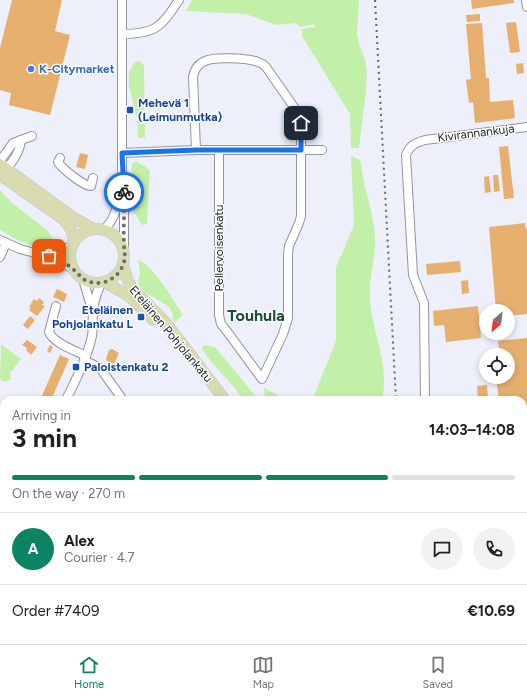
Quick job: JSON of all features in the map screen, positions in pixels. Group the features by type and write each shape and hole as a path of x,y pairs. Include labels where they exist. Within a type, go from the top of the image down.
{"main road":[{"path":"1,168 74,218 92,228"},
{"path":"1,168 63,219 71,229 73,244 70,259 74,270 83,279 89,282 103,283 115,276 123,265 125,256 124,247 115,235 104,228 92,228 82,233 73,244"},
{"name":"Eteläinen Pohjolankatu","path":"123,265 132,288 166,323 222,396"},
{"name":"Eteläinen Pohjolankatu","path":"103,283 129,296 154,321 170,339 214,396"}],"street":[{"path":"122,0 122,168 124,199 124,247"},
{"path":"122,34 144,33 150,31 158,26 179,0"},
{"path":"526,0 527,7"},
{"path":"196,150 193,77 194,71 200,63 204,60 211,59 250,60 260,62 266,67 298,113 301,123 301,150"},
{"name":"Kivirannankuja","path":"425,396 424,303 413,275 406,155 409,148 414,144 425,140 527,127"},
{"path":"1,168 20,148 21,140 32,136"},
{"path":"122,153 196,150 322,150"},
{"name":"Pellervoisenkatu","path":"219,151 219,315 221,324 262,379 283,334 288,318 289,246 301,216 301,150"},
{"path":"60,158 58,162 61,167 85,185 91,186 93,178"},
{"path":"104,228 112,220 115,212 122,168"},
{"path":"0,257 3,242 20,249 58,259 74,270"},
{"path":"34,252 58,251 73,244"},
{"path":"83,279 93,313"},
{"path":"68,396 85,358 92,336 95,298 103,283"},
{"path":"56,306 49,332 51,336 100,368 120,396"}],"green space":[{"path":"192,0 359,0 357,33 359,44 365,59 367,72 359,148 351,148 350,114 302,36 302,29 315,27 315,24 300,27 296,23 276,25 246,14 186,11"},
{"path":"140,61 144,66 145,138 138,138 137,118 129,86 129,72 135,62"},
{"path":"351,156 360,160 374,229 375,251 370,286 370,301 383,363 384,387 383,396 314,396 336,341 336,267 354,225"},
{"path":"136,161 150,170 147,224 142,225 131,207 132,164"},
{"path":"0,190 12,203 46,229 53,239 51,243 38,246 31,245 24,243 0,230"},
{"path":"138,260 150,268 183,315 175,322 173,320 172,312 168,306 146,293 139,286 138,281 140,273"},
{"path":"1,344 21,359 10,373 11,380 3,382 0,379"},
{"path":"203,345 215,347 256,396 241,396 206,356 202,349"},
{"path":"264,388 280,396 265,396"}],"building":[{"name":"K-Citymarket","path":"12,0 62,0 55,31 70,35 50,115 9,105 11,93 0,90 0,48"},
{"path":"471,0 514,0 514,3 472,9"},
{"path":"480,14 480,21 467,22 466,15"},
{"path":"516,22 520,52 510,53 506,23"},
{"path":"482,23 486,78 489,78 490,102 513,100 515,118 475,123 473,102 469,103 466,80 471,79 466,24"},
{"path":"523,63 524,73 517,74 516,64"},
{"path":"508,146 514,198 504,199 499,147"},
{"path":"80,153 88,155 85,169 76,167"},
{"path":"493,175 498,175 500,191 494,192"},
{"path":"489,176 491,192 485,193 484,177"},
{"path":"525,223 526,229 527,228 527,314 515,315 515,304 495,304 489,227"},
{"path":"460,261 461,272 427,275 426,264"},
{"path":"468,280 469,293 462,294 461,281"},
{"path":"57,289 67,294 64,302 53,297"},
{"path":"39,298 44,302 42,305 45,306 37,316 29,310 31,308 29,307 34,299 37,301"},
{"path":"478,306 479,338 446,342 444,325 434,326 433,311"},
{"path":"30,316 35,320 28,329 23,325"},
{"path":"527,338 527,396 498,396 497,384 515,384 515,348 499,348 498,341"},
{"path":"27,340 37,347 31,355 26,350 27,348 22,345"},
{"path":"50,345 53,347 50,353 47,351"},
{"path":"112,349 119,353 114,364 106,359 109,350"},
{"path":"60,355 69,359 53,396 42,396"},
{"path":"487,385 488,396 478,396 477,386"}],"railway":[{"path":"375,0 396,396"}],"way so far":[{"path":"49,256 65,263 83,279 89,282 101,283 110,280 115,276 123,265 125,256 124,192"}],"place":[{"name":"K-Citymarket","path":"31,69"},
{"name":"Mehevä 1 (Leimunmutka)","path":"130,110"},
{"name":"Eteläinen Pohjolankatu L","path":"141,317"},
{"name":"Paloistenkatu 2","path":"76,367"}],"district":[{"name":"Touhula","path":"256,315"}],"route":[{"path":"124,192 122,153 196,150 301,150 301,123"}]}
